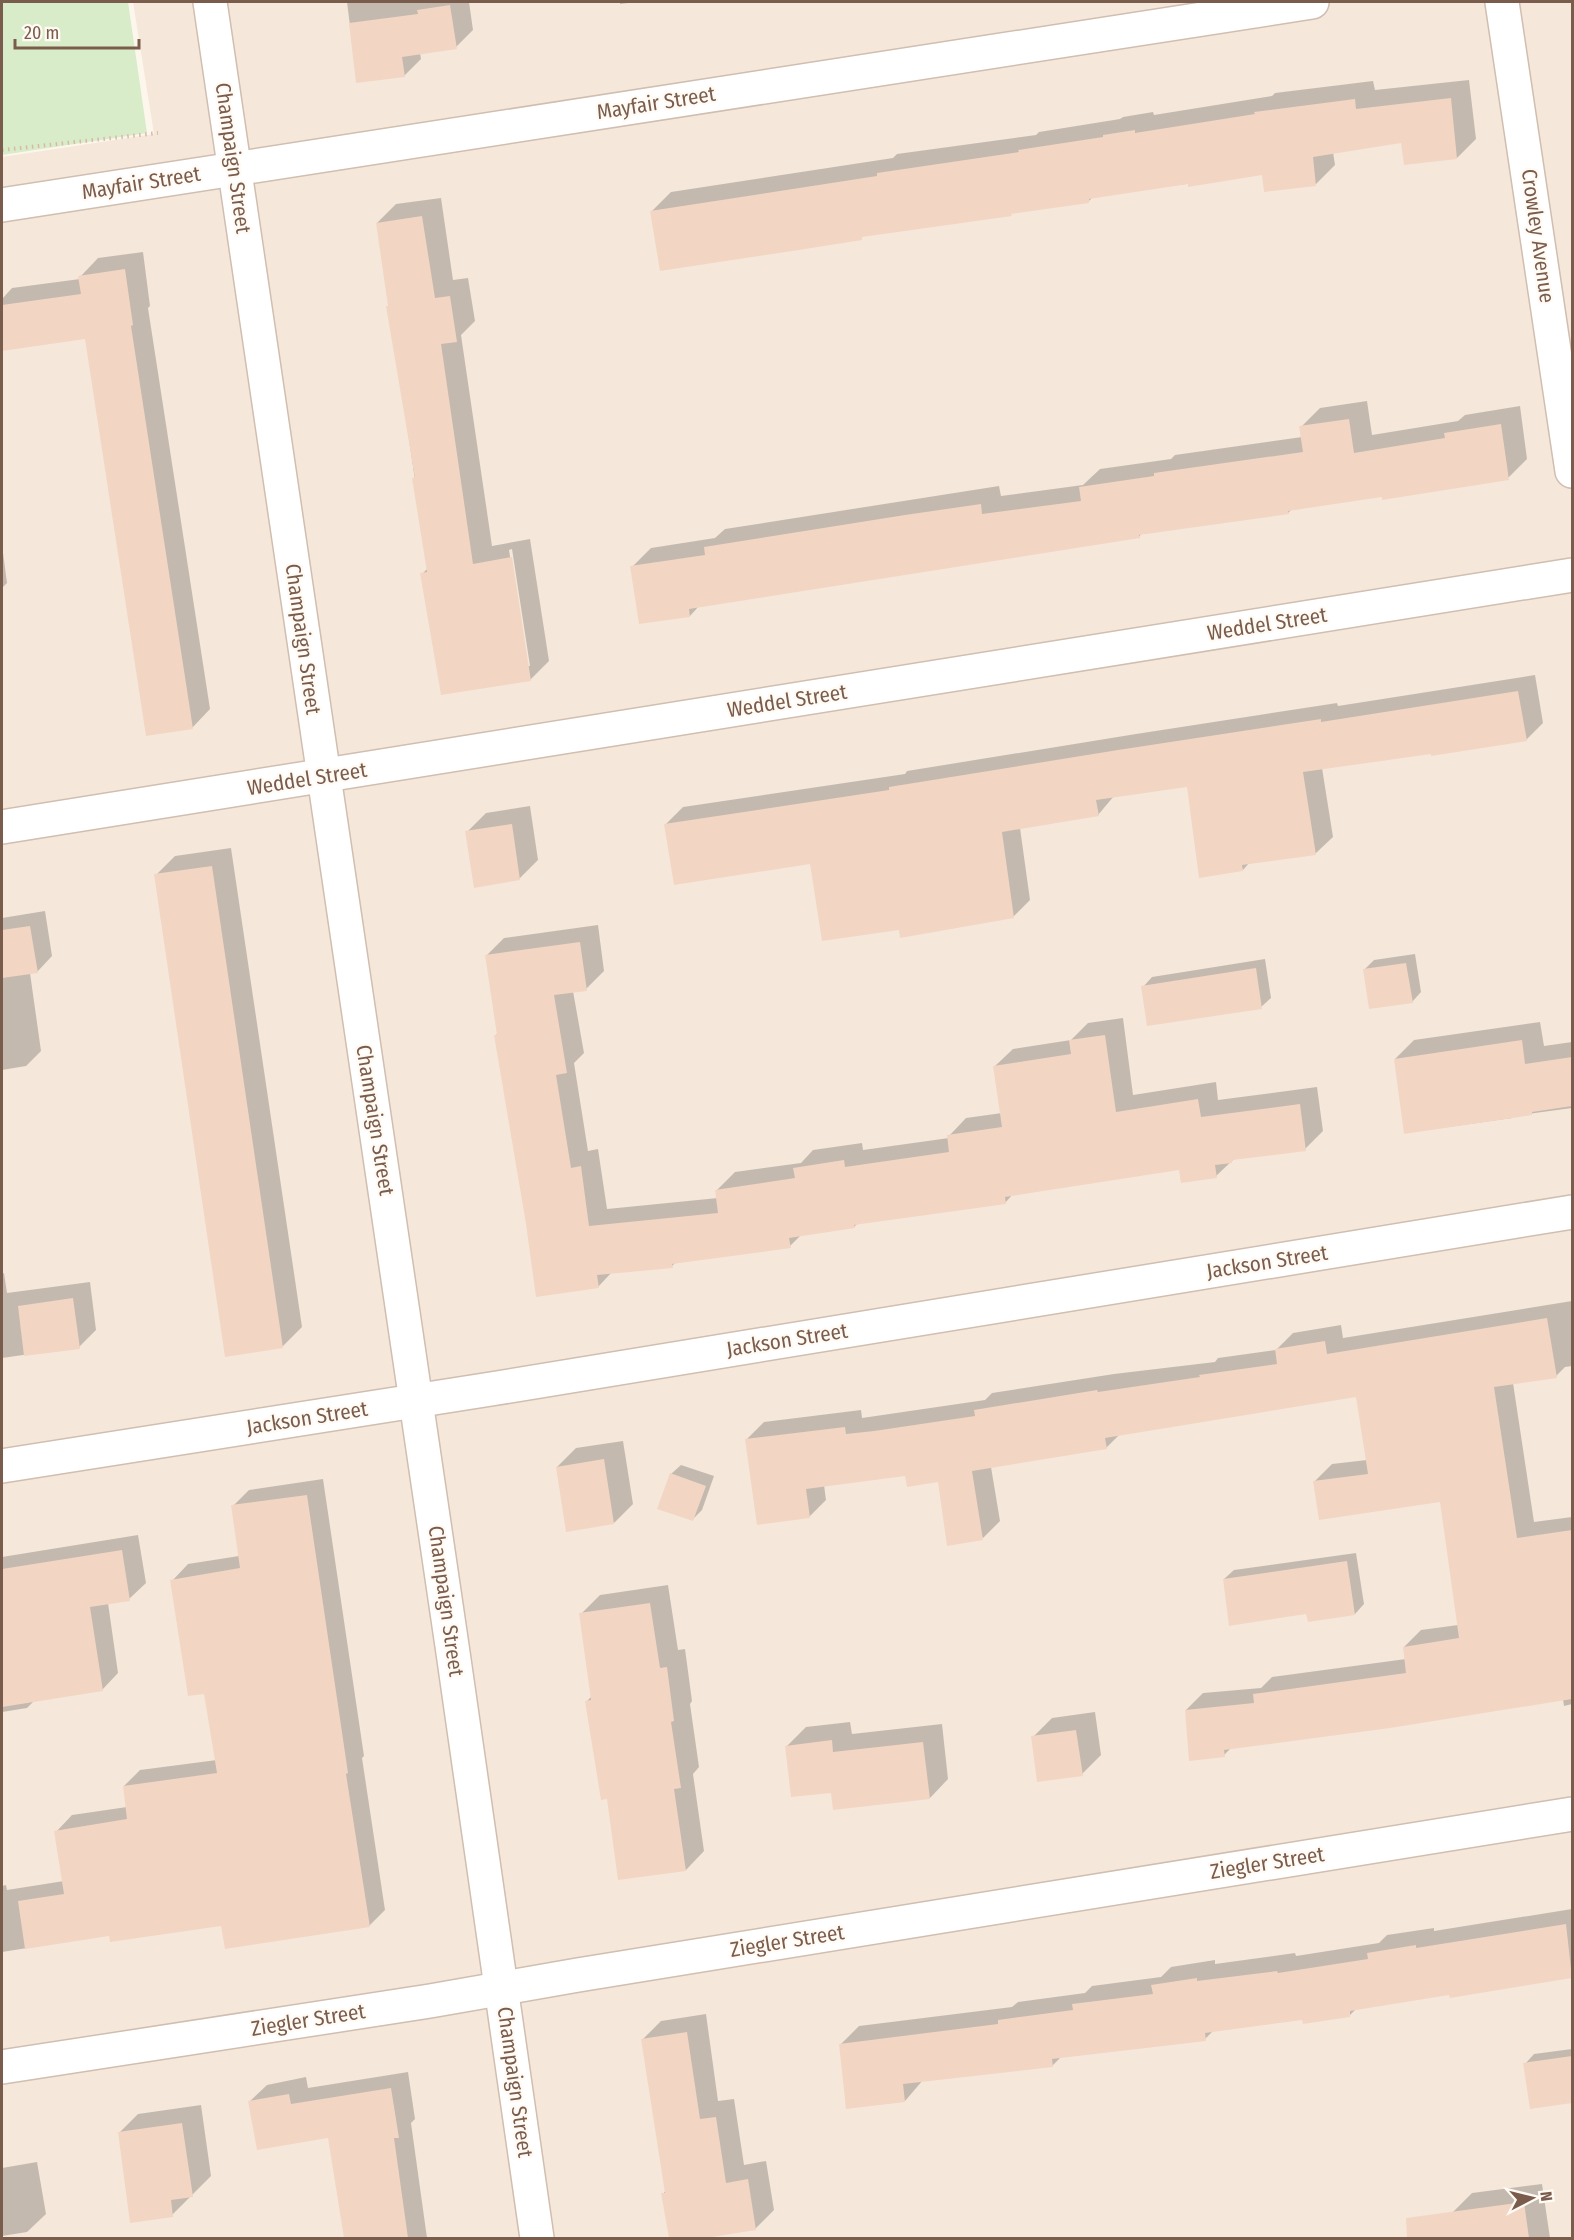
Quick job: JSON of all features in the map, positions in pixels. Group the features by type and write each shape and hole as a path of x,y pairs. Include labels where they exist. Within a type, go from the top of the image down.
{"street":[{"name":"Champaign Street","path":"210,2 322,776 503,1988 537,2238"},
{"name":"Mayfair Street","path":"2,205 1312,2"},
{"name":"Crowley Avenue","path":"1503,2 1572,471"},
{"name":"Weddel Street","path":"2,827 1572,574"},
{"name":"Jackson Street","path":"2,1466 1572,1212"},
{"name":"Ziegler Street","path":"2,2067 430,2001 1572,1814"}],"path":[{"path":"2,150 158,134"}],"shaded area":[{"path":"133,2 1572,2 1572,2238 2,2238 2,157 154,134"}],"green space":[{"path":"2,2 128,2 147,133 2,155"}],"building":[{"path":"450,5 457,49 402,57 405,77 356,83 349,23 418,14 417,10"},
{"path":"1451,98 1457,159 1404,165 1401,143 1313,157 1316,186 1264,192 1262,175 1188,187 1188,184 1089,199 1089,203 1011,214 1012,216 862,237 862,240 660,271 650,211 877,176 877,173 1019,152 1018,150 1103,137 1103,135 1135,130 1135,133 1255,114 1254,112 1355,99 1356,109"},
{"path":"422,216 435,298 450,296 457,342 441,344 473,564 512,557 531,681 441,695 420,573 427,572 412,478 415,478 386,306 388,306 376,223"},
{"path":"125,269 133,325 131,326 193,729 146,736 85,339 2,351 2,305 81,294 78,276"},
{"path":"1349,419 1354,453 1445,438 1444,433 1501,424 1509,480 1382,500 1382,497 1288,511 1289,514 1139,535 1140,538 689,609 690,617 639,624 630,566 705,555 704,547 981,504 982,514 1081,501 1079,487 1154,476 1154,473 1303,452 1299,426"},
{"path":"1518,691 1527,741 1303,772 1316,855 1242,865 1243,871 1199,878 1187,787 1096,800 1099,816 1002,832 1014,918 900,938 899,930 822,941 810,864 674,885 664,824 889,790 889,787 1118,750 1321,719 1321,722"},
{"path":"512,824 520,880 474,888 465,831"},
{"path":"212,866 283,1348 225,1357 154,874"},
{"path":"30,926 38,973 2,978 2,930"},
{"path":"580,942 587,991 554,995 567,1073 556,1075 571,1168 581,1166 589,1226 718,1213 715,1190 795,1178 793,1168 844,1160 845,1167 949,1152 947,1135 1002,1127 993,1066 1071,1054 1069,1040 1105,1035 1116,1112 1198,1099 1201,1117 1300,1104 1306,1151 1232,1160 1232,1163 1215,1165 1217,1178 1181,1183 1179,1170 1005,1197 1006,1204 854,1225 855,1228 789,1238 791,1248 672,1264 673,1268 597,1275 599,1288 536,1297 494,1035 497,1035 485,955"},
{"path":"1406,963 1413,1003 1369,1009 1363,969"},
{"path":"1256,968 1262,1009 1147,1026 1141,986"},
{"path":"1522,1040 1525,1064 1572,1057 1572,1106 1532,1112 1532,1115 1404,1134 1394,1059"},
{"path":"73,1298 80,1349 24,1356 18,1306"},
{"path":"1547,1318 1557,1378 1494,1387 1517,1538 1572,1530 1572,1699 1390,1728 1224,1750 1225,1757 1189,1761 1185,1710 1254,1703 1253,1694 1406,1673 1403,1647 1459,1638 1440,1502 1319,1520 1313,1481 1368,1474 1356,1397 1105,1438 1107,1449 972,1471 983,1540 947,1546 938,1482 907,1487 905,1476 806,1489 810,1518 757,1525 745,1439 845,1427 846,1434 975,1416 974,1410 1277,1364 1275,1349 1325,1341 1327,1354"},
{"path":"604,1459 614,1524 566,1532 556,1467"},
{"path":"670,1473 706,1486 693,1521 657,1509"},
{"path":"307,1495 370,1927 225,1949 221,1926 110,1942 109,1936 25,1949 18,1901 64,1894 54,1831 127,1819 123,1786 217,1773 204,1694 188,1696 170,1580 240,1568 231,1505"},
{"path":"122,1550 130,1601 90,1607 103,1691 2,1707 2,1569"},
{"path":"1347,1561 1355,1615 1308,1622 1306,1614 1229,1626 1223,1579"},
{"path":"650,1603 660,1668 667,1667 674,1721 671,1722 681,1788 674,1789 686,1871 618,1880 607,1799 601,1800 585,1701 591,1700 579,1613"},
{"path":"1076,1730 1083,1776 1037,1782 1031,1736"},
{"path":"832,1740 833,1752 923,1742 930,1799 833,1810 831,1793 791,1797 785,1746"},
{"path":"1566,1924 1572,1978 1450,1998 1449,1995 1350,2011 1350,2017 1303,2024 1302,2020 1205,2033 1206,2041 1052,2059 1053,2067 903,2084 905,2102 846,2109 839,2044 998,2024 998,2020 1073,2010 1072,2004 1153,1994 1151,1985 1197,1978 1197,1981 1277,1971 1278,1973 1368,1959 1367,1953 1416,1945 1416,1948"},
{"path":"687,2032 700,2119 716,2117 726,2183 748,2179 756,2230 706,2238 669,2238 661,2193 665,2193 641,2039"},
{"path":"1572,2056 1572,2103 1530,2109 1523,2063"},
{"path":"391,2088 399,2138 394,2138 408,2238 344,2238 328,2138 257,2150 248,2101 289,2094 291,2104"},
{"path":"182,2123 193,2197 171,2200 173,2217 130,2223 118,2132"},
{"path":"1524,2202 1529,2238 1407,2238 1406,2218"}]}
